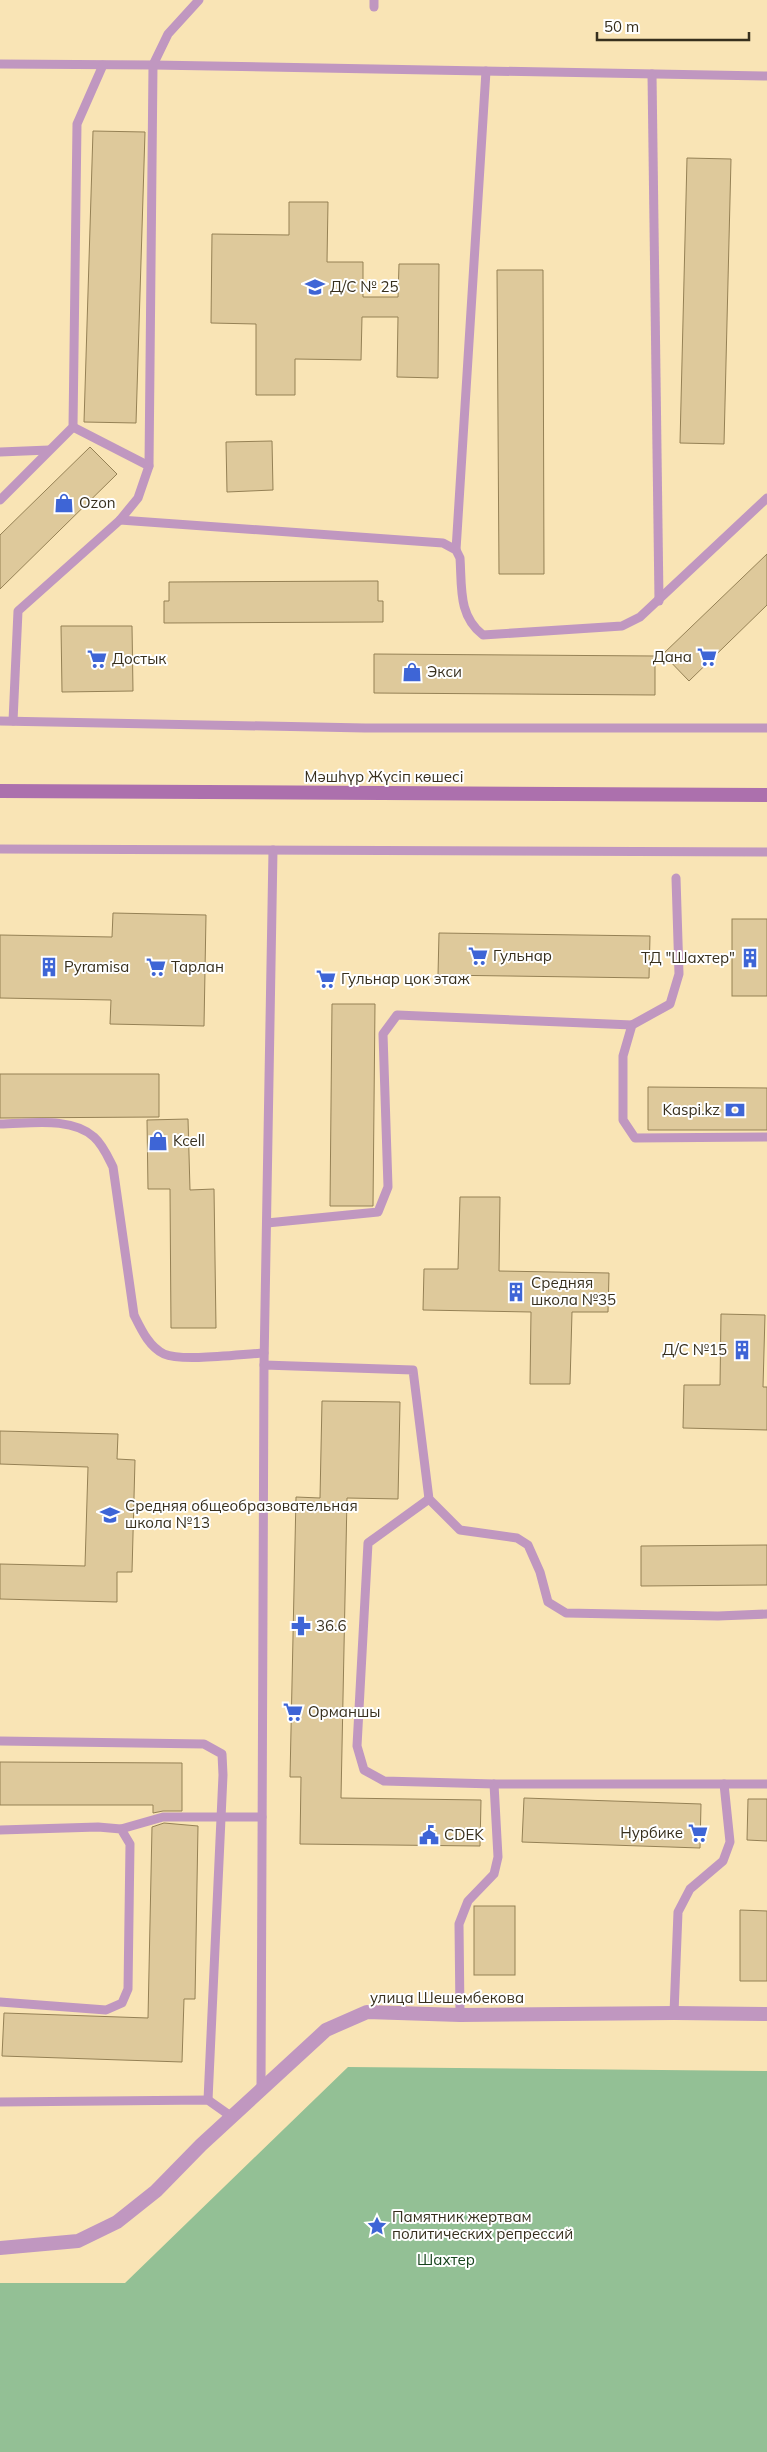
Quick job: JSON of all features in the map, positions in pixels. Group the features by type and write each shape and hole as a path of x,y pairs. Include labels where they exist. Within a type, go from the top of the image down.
{"main road":[{"name":"Мәшһүр Жүсіп көшесі","path":"0,791 767,794"}],"street":[{"name":"улица Шешембекова","path":"0,2248 78,2241 117,2222 156,2191 232,2116 326,2030 367,2012 460,2015 767,2014"}],"lane":[{"path":"13,721 18,611 120,520 138,498 149,466 153,65 168,34 199,0"},
{"path":"0,64 103,64 767,76"},
{"path":"0,500 49,450 74,428 77,124 103,64"},
{"path":"486,71 456,550 460,558 464,612 473,627 483,635 622,626 640,617 659,601 767,498"},
{"path":"652,74 659,601"},
{"path":"74,428 149,466"},
{"path":"0,452 49,450"},
{"path":"120,520 443,543 456,550"},
{"path":"0,721 365,728 767,728"},
{"path":"0,849 767,852"},
{"path":"261,2090 264,1353 273,850"},
{"path":"267,1223 378,1212 388,1187 383,1034 396,1015 632,1025 670,1004 679,974 676,878"},
{"path":"632,1025 622,1056 623,1120 635,1138 767,1137"},
{"path":"0,1124 64,1124 93,1136 104,1149 113,1167 134,1314 144,1335 164,1354 181,1356 264,1353"},
{"path":"264,1365 413,1370 429,1500 460,1530 517,1538 528,1545 540,1572 548,1602 566,1613 718,1616 767,1614"},
{"path":"429,1500 368,1543 357,1746 364,1770 384,1781 494,1784 767,1784"},
{"path":"0,1742 204,1744 222,1754 221,1816 208,2100"},
{"path":"460,2015 460,1924 468,1901 494,1874 498,1857 494,1784"},
{"path":"674,2013 678,1912 690,1889 723,1861 730,1842 724,1784"},
{"path":"0,1830 98,1827 121,1830 163,1817 262,1816"},
{"path":"0,2002 106,2010 122,2003 128,1988 130,1844 121,1830"},
{"path":"0,2102 208,2100 232,2116"}],"green space":[{"name":"Шахтер","path":"348,2067 767,2071 767,2452 0,2452 0,2283 125,2283"}],"building":[{"path":"93,131 145,132 136,423 84,422"},
{"path":"687,158 731,159 724,444 680,443"},
{"path":"289,202 328,202 327,262 363,262 363,297 398,297 399,264 439,264 438,378 397,377 398,317 362,317 361,360 295,359 295,395 256,395 256,324 211,323 212,234 289,235"},
{"path":"497,270 543,270 544,574 499,574"},
{"path":"272,441 273,490 227,492 226,442"},
{"path":"90,447 117,474 0,589 0,535"},
{"path":"767,554 767,605 689,681 663,654"},
{"path":"378,581 378,601 383,601 383,622 164,623 164,601 169,601 169,582"},
{"name":"Достык","path":"61,626 132,626 133,691 62,692"},
{"path":"374,654 655,656 655,695 374,693"},
{"path":"113,913 206,915 204,1026 110,1024 111,1000 0,998 0,935 112,937"},
{"name":"ТД \"Шахтер\"","path":"732,919 767,919 767,996 732,996"},
{"path":"439,933 650,936 649,978 438,975"},
{"path":"332,1004 375,1004 373,1206 330,1206"},
{"path":"0,1074 159,1074 159,1117 0,1118"},
{"path":"648,1087 767,1088 767,1130 648,1130"},
{"path":"188,1119 190,1190 214,1189 216,1328 171,1328 170,1189 148,1189 147,1120"},
{"name":"Средняя школа №35","path":"460,1197 500,1197 499,1271 609,1273 608,1312 572,1312 570,1384 530,1384 531,1312 423,1310 424,1269 458,1269"},
{"name":"Д/С №15","path":"721,1314 765,1315 763,1387 767,1387 767,1430 683,1428 684,1385 720,1385"},
{"path":"322,1401 400,1402 398,1499 347,1498 341,1798 481,1800 480,1846 300,1844 301,1777 290,1777 296,1497 320,1498"},
{"name":"Средняя общеобразовательная школа №13","path":"0,1431 118,1434 117,1459 135,1460 132,1572 117,1572 117,1602 0,1599 0,1564 85,1566 88,1467 0,1464"},
{"path":"767,1545 767,1585 641,1586 641,1546"},
{"path":"0,1762 182,1763 182,1811 153,1813 153,1805 0,1805"},
{"path":"524,1798 701,1804 700,1848 522,1842"},
{"path":"748,1799 767,1799 767,1841 747,1840"},
{"path":"164,1823 198,1826 195,1999 184,1999 182,2062 2,2056 4,2013 148,2018 152,1827"},
{"path":"474,1906 515,1906 515,1975 474,1975"},
{"path":"740,1910 767,1911 767,1981 740,1981"}],"place":[{"name":"Д/С № 25","path":"315,287"},
{"name":"Ozon","path":"64,503"},
{"name":"Дана","path":"707,657"},
{"name":"Достык","path":"97,659"},
{"name":"Экси","path":"412,672"},
{"name":"Гульнар","path":"478,956"},
{"name":"ТД \"Шахтер\"","path":"750,958"},
{"name":"Pyramisa","path":"49,967"},
{"name":"Тарлан","path":"156,967"},
{"name":"Гульнар цок этаж","path":"326,979"},
{"name":"Kaspi.kz","path":"735,1110"},
{"name":"Kcell","path":"158,1141"},
{"name":"Средняя школа №35","path":"516,1292"},
{"name":"Д/С №15","path":"742,1350"},
{"name":"Средняя общеобразовательная школа №13","path":"110,1515"},
{"name":"36.6","path":"301,1626"},
{"name":"Орманшы","path":"293,1712"},
{"name":"Нурбике","path":"698,1833"},
{"name":"CDEK","path":"429,1835"},
{"name":"Памятник жертвам политических репрессий","path":"377,2226"}]}
